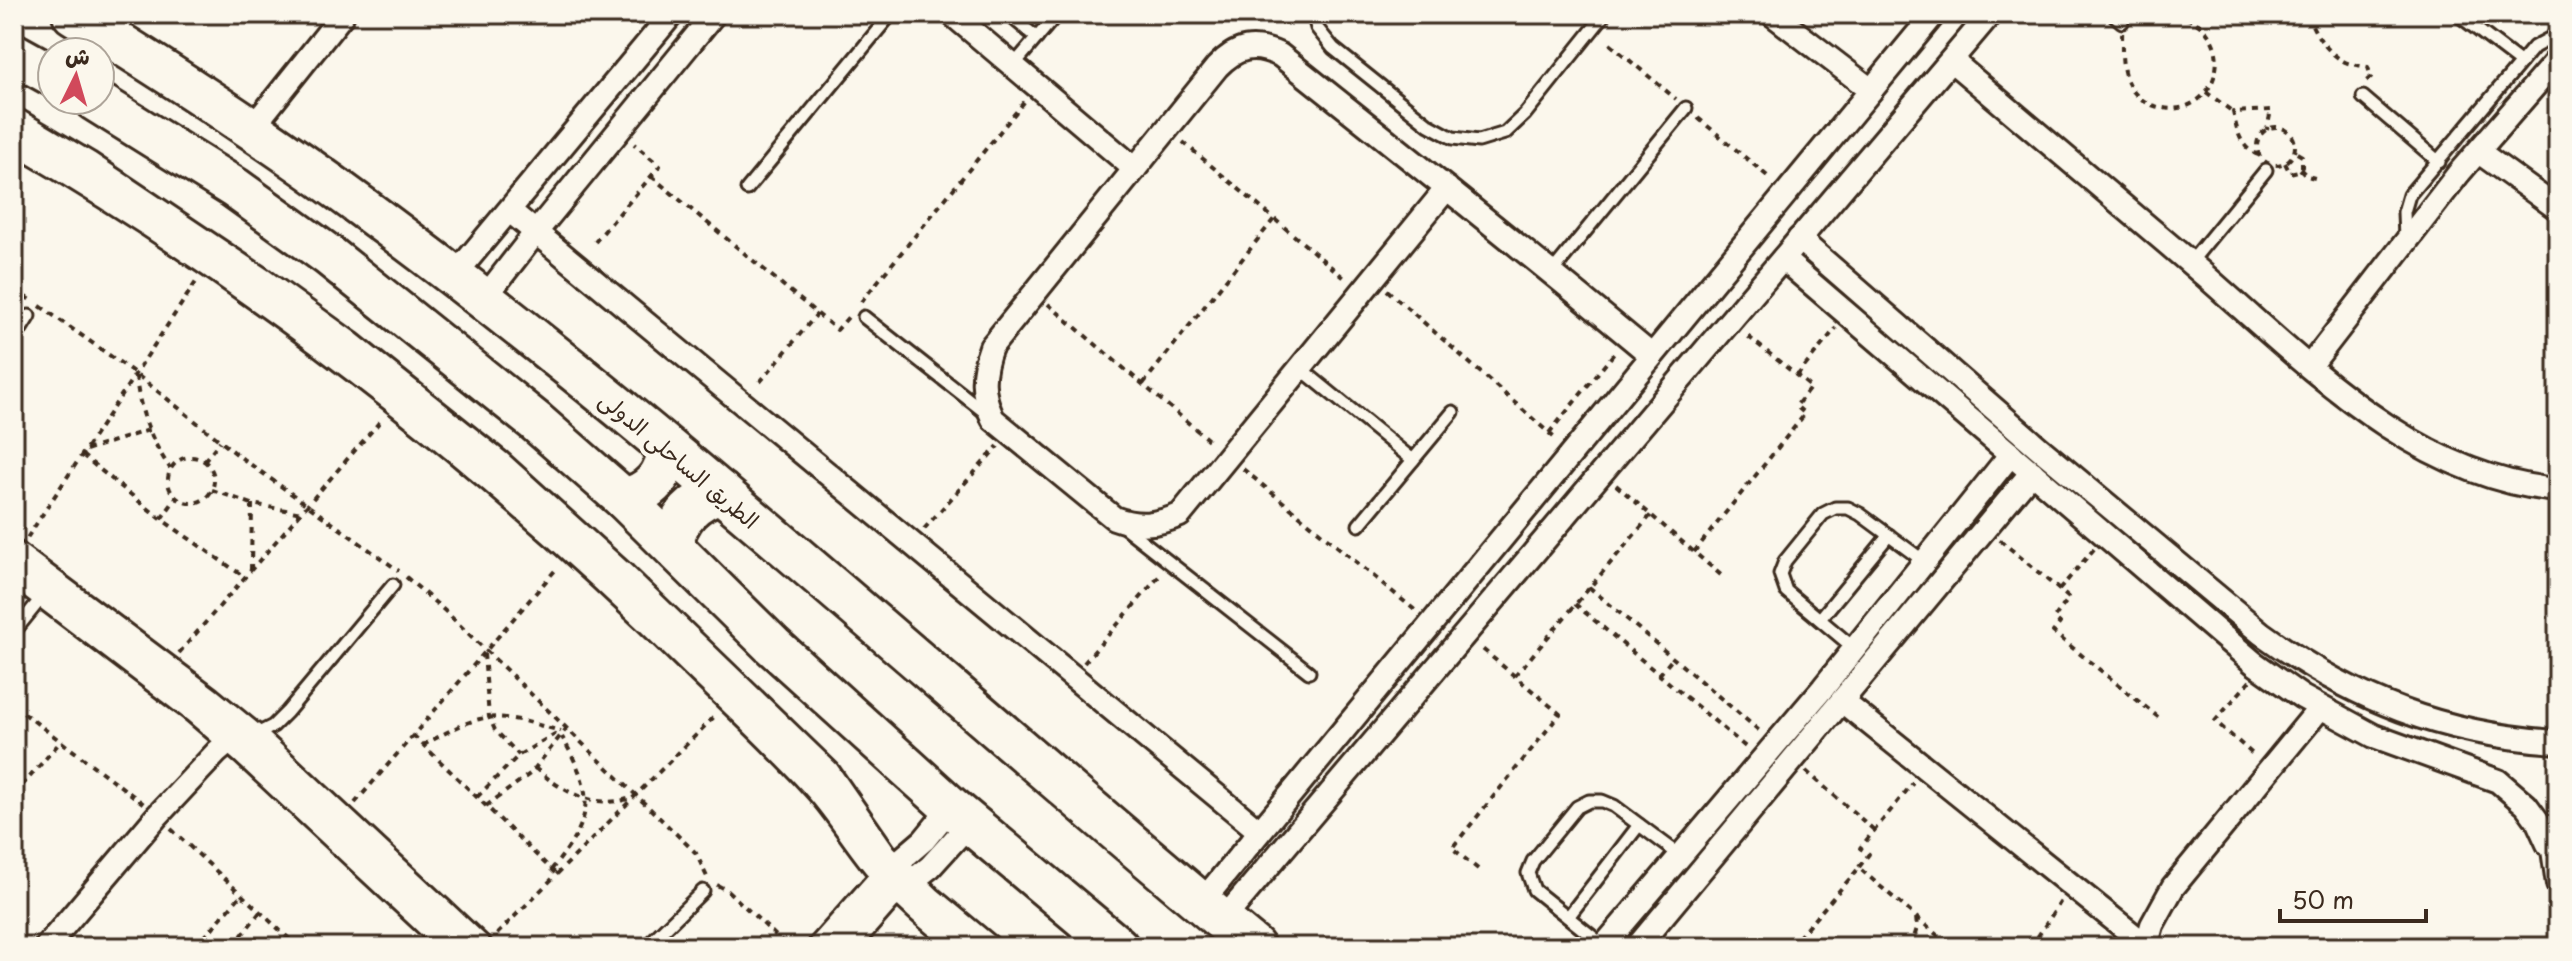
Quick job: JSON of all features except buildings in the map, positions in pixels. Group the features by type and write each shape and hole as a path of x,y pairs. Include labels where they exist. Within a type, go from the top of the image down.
{"highway":[{"name":"الطريق الساحلى الدولى","path":"73,14 252,128 362,206 469,288 721,492 1254,947"},
{"path":"14,54 36,66"},
{"path":"116,114 235,188 328,255 535,421 624,499 773,646 961,815 1118,947"},
{"path":"624,499 639,495 661,477 668,449"},
{"path":"672,545 675,530 693,505 721,492"}],"street":[{"path":"252,128 343,14"},
{"path":"469,288 510,211 672,14"},
{"path":"469,288 536,232 714,14"},
{"path":"1772,14 1871,90"},
{"path":"1212,912 1258,830 1934,14"},
{"path":"1212,912 1465,634 1990,14"},
{"path":"968,19 1013,66 1135,169"},
{"path":"1447,188 1180,515 1147,525 1130,524 1114,518 1001,426 985,402 982,383 991,347 1229,54 1246,47 1264,47 1280,55 1447,188 1552,272 1651,355"},
{"path":"2310,366 2479,152 2558,59"},
{"path":"1952,61 2310,366 2382,422 2423,447 2468,467 2510,482 2558,490"},
{"path":"14,119 88,163 264,281 350,343 499,462 603,555 828,772 897,878 989,947"},
{"path":"14,142 82,182 207,264 339,357 572,550 817,790 963,947"},
{"path":"2479,152 2558,209"},
{"path":"510,211 1258,830"},
{"path":"1799,239 2038,447 2261,633 2297,659 2376,702 2418,717 2505,737 2558,742"},
{"path":"1783,259 2253,662 2320,708 2389,742 2498,781 2526,805 2556,851 2558,884"},
{"path":"1604,946 1855,649 2011,454"},
{"path":"1637,947 2032,472"},
{"path":"15,560 43,596 194,711 470,943"},
{"path":"15,560 166,667 254,735 343,817 470,943"},
{"path":"2253,662 2261,633"},
{"path":"1842,701 2147,947 2152,925 2173,887 2320,708"},
{"path":"46,947 157,816 217,752 230,741 254,735"},
{"path":"847,947 916,849 961,815"},
{"path":"819,947 897,878"}],"lane":[{"path":"747,189 891,14"},
{"path":"1008,14 1037,38"},
{"path":"1013,66 1057,14"},
{"path":"1313,14 1317,28 1333,48 1429,125 1453,138 1479,141 1505,133 1525,114 1605,14"},
{"path":"2457,14 2520,62"},
{"path":"2406,245 2404,212 2414,188 2520,62 2541,41 2558,34"},
{"path":"2363,97 2439,162"},
{"path":"1552,272 1686,108"},
{"path":"2190,263 2266,170"},
{"path":"14,340 29,316"},
{"path":"864,317 1001,426"},
{"path":"1300,368 1413,460"},
{"path":"1359,525 1453,412"},
{"path":"1855,649 1786,591 1780,574 1785,561 1823,514 1835,508 1854,510 1925,562"},
{"path":"1114,518 1309,672"},
{"path":"1820,619 1889,535"},
{"path":"254,735 273,726 287,712 393,585"},
{"path":"14,632 43,596"},
{"path":"1604,946 1531,885 1528,873 1533,861 1577,807 1589,801 1609,803 1681,856"},
{"path":"1568,917 1639,825"},
{"path":"646,947 703,891"}],"path":[{"path":"2174,14 2195,21 2212,39 2217,57 2215,76 2206,92 2192,104 2173,109 2155,106 2140,98 2133,91 2125,73 2118,18 2174,14"},
{"path":"2308,14 2315,31 2331,52 2343,61 2368,67 2371,71 2371,77 2359,88 2363,97"},
{"path":"651,176 837,330 1037,86"},
{"path":"2206,92 2233,112 2271,110 2267,130"},
{"path":"2233,112 2237,132 2250,152 2271,164 2285,163 2295,152"},
{"path":"2259,155 2258,141 2274,127 2293,137 2295,152 2303,159 2300,169"},
{"path":"1167,129 1274,219 1368,285 1571,452"},
{"path":"595,242 660,166 619,130"},
{"path":"2285,163 2290,173 2300,169"},
{"path":"2300,169 2307,176 2319,179"},
{"path":"1143,384 1274,219"},
{"path":"15,560 207,264"},
{"path":"14,290 136,374 220,441 403,574 563,732 696,853 708,879 728,891 788,947"},
{"path":"760,382 817,314"},
{"path":"1797,376 1848,315"},
{"path":"1694,552 1805,414 1796,406 1811,387 1730,321"},
{"path":"1549,433 1628,335"},
{"path":"136,374 140,403 149,430 171,469 169,485 177,497 196,502 212,490 214,477 204,461 185,457 171,469"},
{"path":"166,667 396,403"},
{"path":"911,543 1001,426"},
{"path":"84,452 149,430"},
{"path":"204,461 220,441"},
{"path":"84,452 161,519 246,578"},
{"path":"1602,473 1722,576"},
{"path":"212,490 252,504 302,513"},
{"path":"161,519 177,497"},
{"path":"251,572 252,504"},
{"path":"1515,676 1651,515"},
{"path":"1986,528 2069,598 2054,618 2060,623 2053,632 2158,717"},
{"path":"2059,590 2106,536"},
{"path":"343,817 572,550"},
{"path":"1072,676 1171,563"},
{"path":"1589,587 1673,658 1769,752"},
{"path":"1575,604 1659,675 1769,752"},
{"path":"1465,634 1560,714 1452,848 1478,869"},
{"path":"485,652 489,717 499,736 519,755"},
{"path":"1659,675 1673,658"},
{"path":"2253,662 2215,721 2270,769"},
{"path":"470,943 557,875 729,702"},
{"path":"423,745 468,722 489,717 563,732"},
{"path":"477,797 519,755 563,732"},
{"path":"486,806 517,785 535,768 563,732"},
{"path":"551,870 579,827 587,799 563,732"},
{"path":"413,735 557,875"},
{"path":"14,794 61,741"},
{"path":"1793,760 1874,830"},
{"path":"535,768 565,790 587,799 611,803 635,796"},
{"path":"1790,947 1859,868 1869,854 1860,848 1924,768"},
{"path":"1859,868 1951,947"},
{"path":"2031,947 2071,885"},
{"path":"196,947 241,895"},
{"path":"237,947 242,935 260,912"},
{"path":"1911,947 1917,928 1916,917"},
{"path":"1797,940 1806,947"}]}
